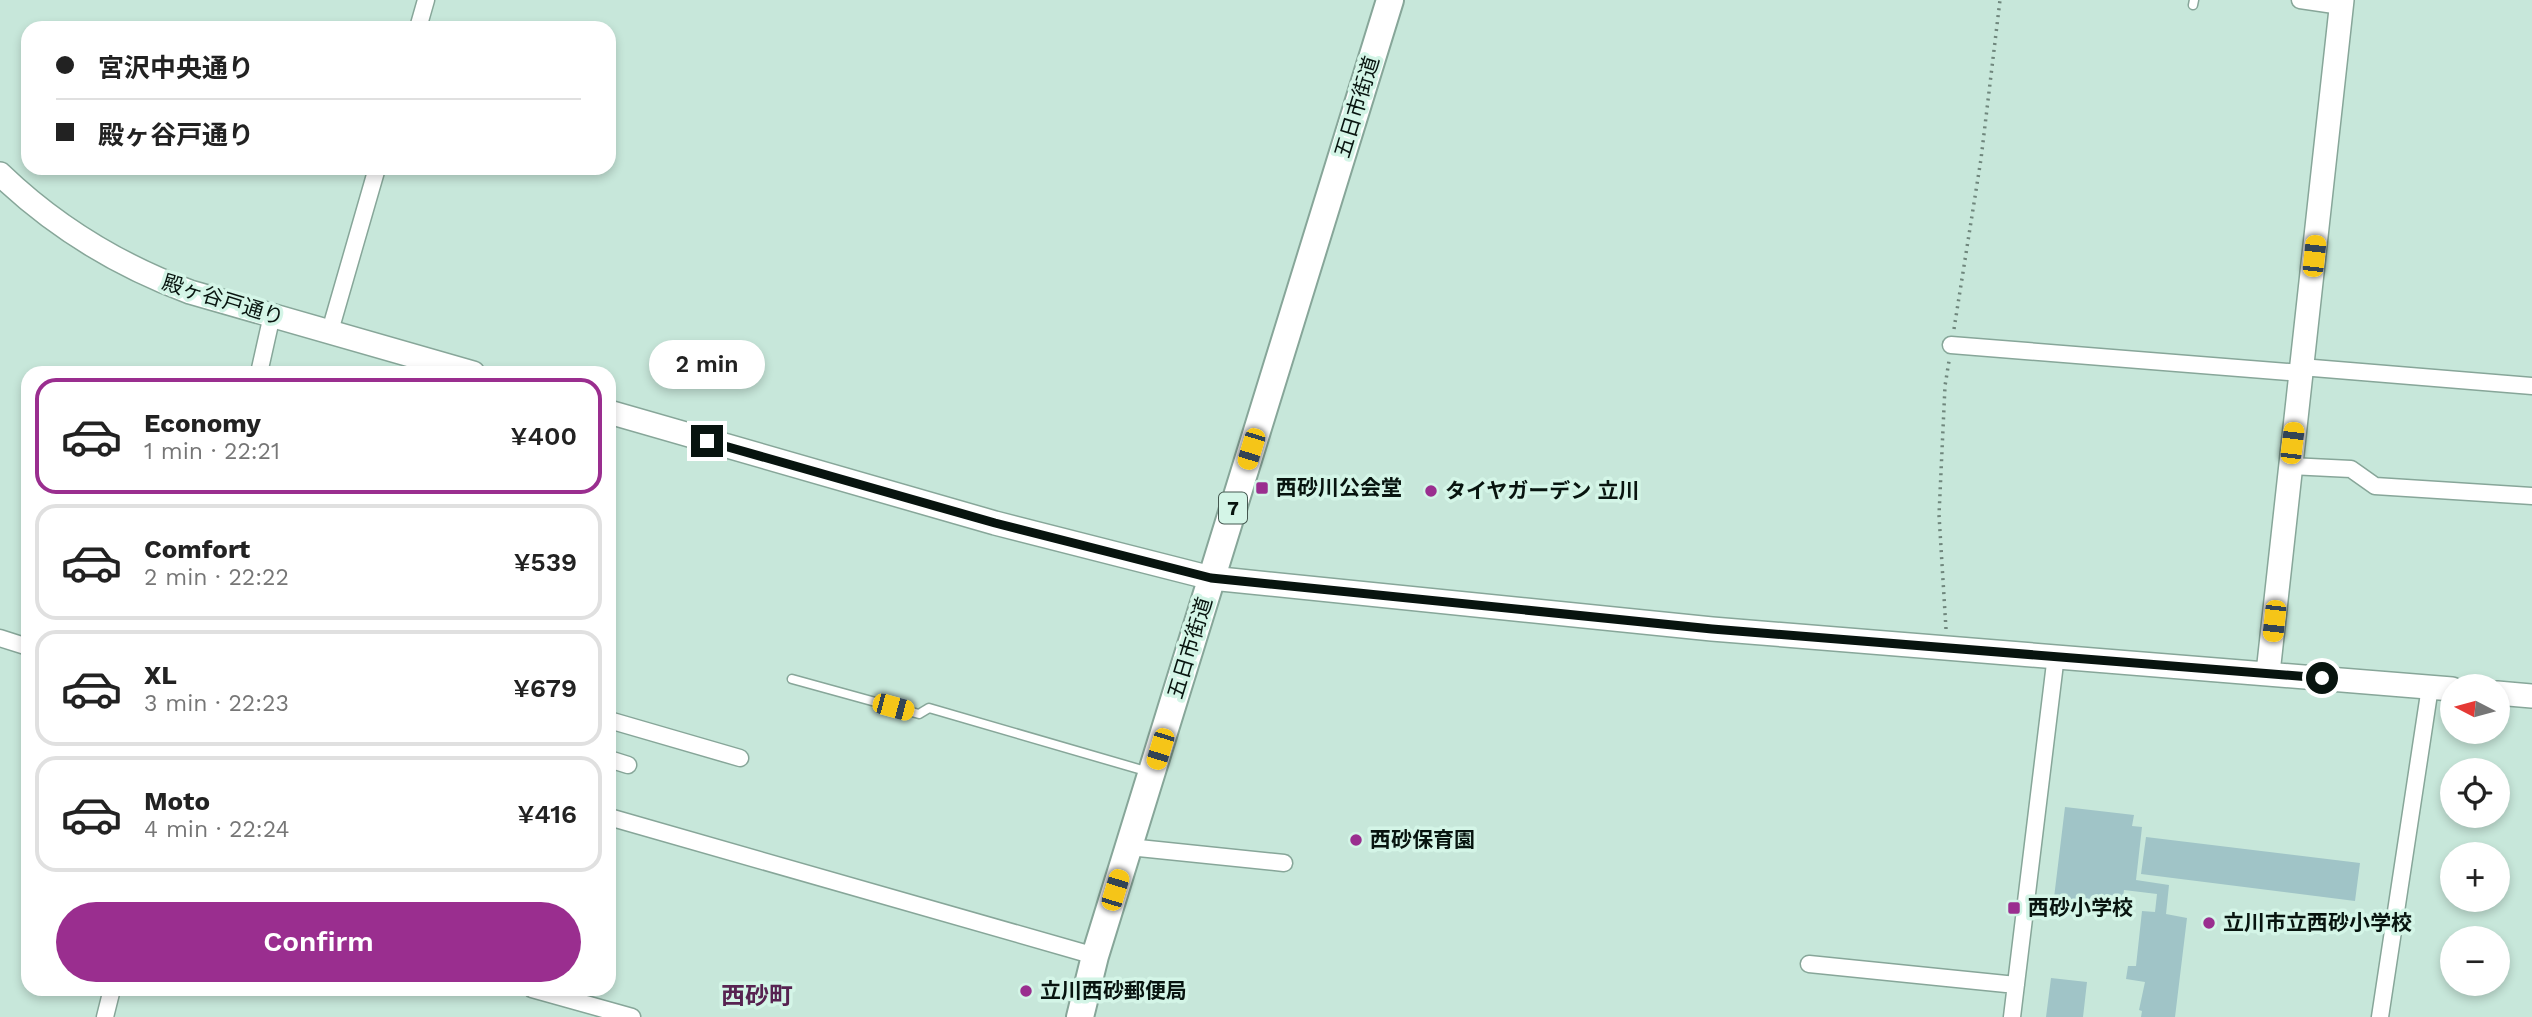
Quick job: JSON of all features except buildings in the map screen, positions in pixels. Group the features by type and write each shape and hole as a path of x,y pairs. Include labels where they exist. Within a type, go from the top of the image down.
{"main road":[{"name":"五日市街道","path":"1080,1017 1095,956 1390,0"}],"street":[{"path":"420,21 426,0"},
{"path":"2269,673 2341,3 2300,0"},
{"name":"殿ヶ谷戸通り","path":"0,174 48,215 102,251 145,275 190,292 449,366"},
{"path":"330,331 375,175"},
{"path":"261,366 272,315"},
{"path":"1951,345 2532,386"},
{"path":"616,414 995,523 1211,578 1684,626 2440,688"},
{"path":"2290,466 2351,469 2375,486 2532,496"},
{"path":"0,638 21,645"},
{"path":"2012,1017 2056,655"},
{"path":"2380,1017 2440,693"},
{"path":"2510,694 2532,696"},
{"path":"616,722 740,758"},
{"path":"616,761 628,765"},
{"path":"616,819 1095,956"},
{"path":"1129,847 1284,863"},
{"path":"1809,964 2016,985"},
{"path":"105,1017 110,996"},
{"path":"556,996 632,1017"}],"lane":[{"path":"792,679 919,714 929,708 1152,773"}],"path":[{"path":"1946,649 1939,516 1945,386 1981,159 2000,0"}],"place":[{"name":"西砂川公会堂","path":"1262,488"},
{"name":"タイヤガーデン 立川","path":"1431,491"},
{"name":"西砂保育園","path":"1356,840"},
{"name":"西砂小学校","path":"2014,908"},
{"name":"立川市立西砂小学校","path":"2209,923"},
{"name":"立川西砂郵便局","path":"1026,991"}],"district":[{"name":"西砂町","path":"757,996"}],"route":[{"path":"707,441 995,523 1211,578 1712,629 2322,678"}]}
